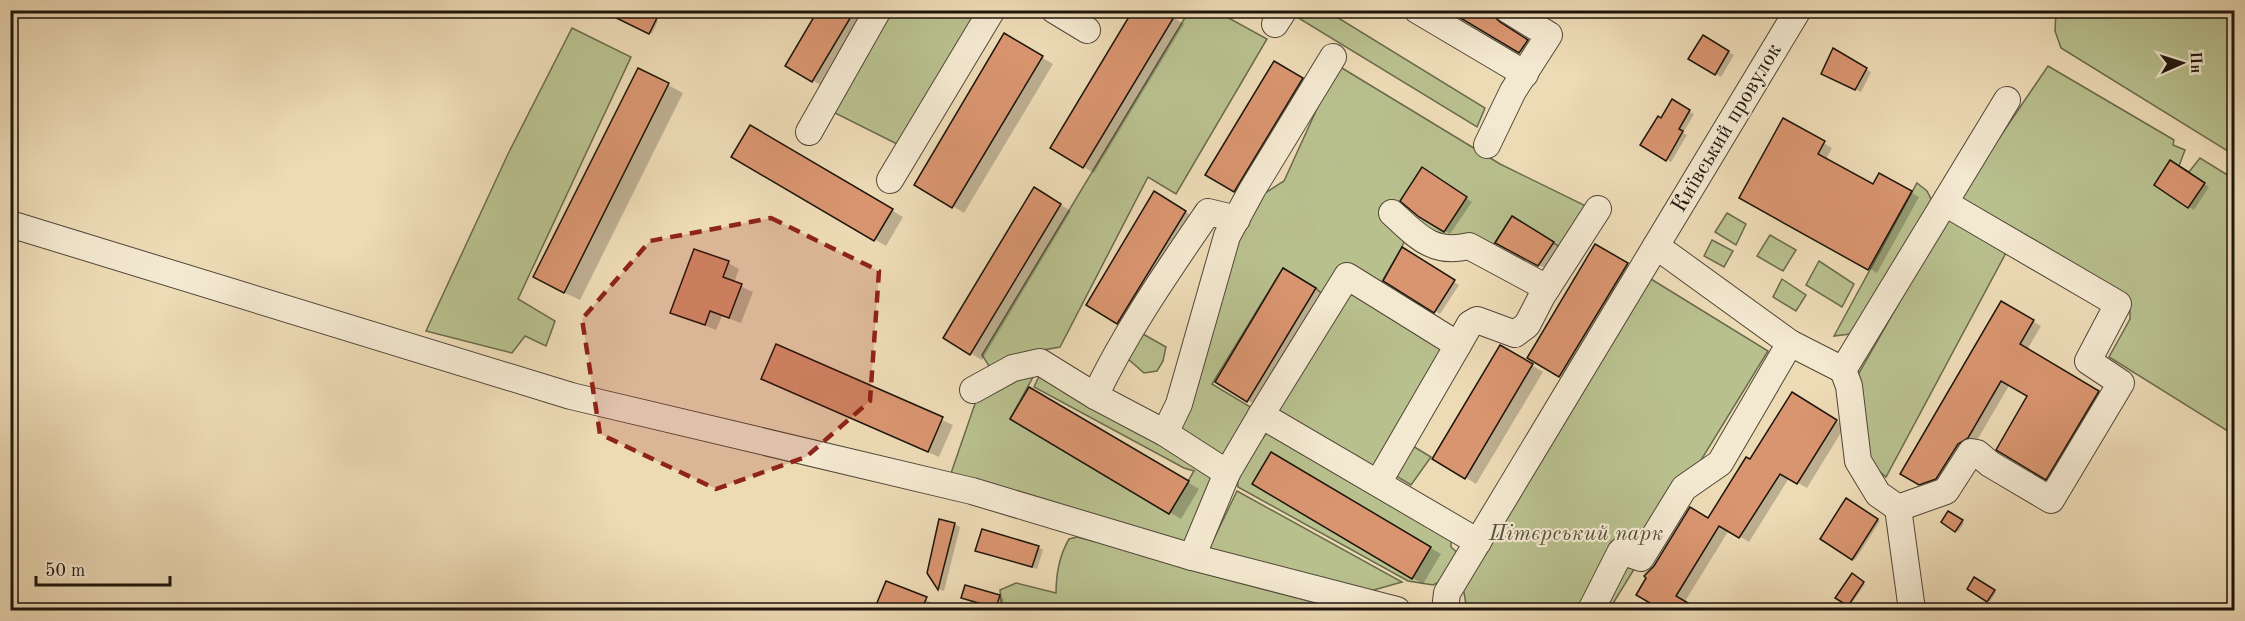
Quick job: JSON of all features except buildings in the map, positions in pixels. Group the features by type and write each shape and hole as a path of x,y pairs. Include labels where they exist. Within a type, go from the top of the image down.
{"street":[{"path":"809,132 878,10"},
{"path":"890,180 992,10"},
{"path":"1054,10 1087,30"},
{"path":"1417,10 1525,74"},
{"path":"1487,145 1513,91 1549,35 1508,10"},
{"name":"Київський провулок","path":"1444,610 1448,592 1798,10"},
{"path":"1165,433 1179,404 1227,237 1252,190 1333,57"},
{"path":"1843,370 2007,100"},
{"path":"1898,508 1946,491 1971,452 1977,453 1990,464 2051,500 2121,383 2088,361 2118,304 1945,203"},
{"path":"1378,483 1470,324 1477,320 1515,334 1527,326 1547,288 1598,209"},
{"path":"1095,396 1108,368 1146,304 1208,212 1237,219"},
{"path":"1392,213 1414,234 1441,249 1469,246 1547,288"},
{"path":"10,224 571,396 972,491 1192,557 1396,610"},
{"path":"1656,246 1790,343 1843,370 1849,386 1858,461 1878,494 1898,508 1912,610"},
{"path":"1192,557 1227,473 1260,415 1347,276 1458,345"},
{"path":"1591,610 1621,551 1641,558 1684,488 1720,463 1790,343"},
{"path":"973,390 1013,368 1040,362 1095,396 1165,433 1227,473"},
{"path":"1260,415 1478,542"}],"highlighted area":[{"path":"771,218 879,271 870,401 806,457 716,489 600,434 582,319 650,241"}],"green space":[{"path":"889,11 982,11 901,146 831,111"},
{"path":"1189,11 1216,11 1267,39 1176,194 1148,177 1060,347 1026,353 991,369 982,355"},
{"path":"1287,11 1327,11 1485,108 1477,127"},
{"path":"2056,11 2234,11 2234,155 2061,48 2055,31"},
{"path":"572,28 631,57 518,299 555,321 546,346 525,336 512,353 426,331 508,154"},
{"path":"1337,65 1500,164 1590,208 1566,251 1512,216 1490,250 1409,229 1402,247 1380,285 1324,296 1316,288 1283,268 1212,384 1252,408 1225,461 1174,429 1243,207 1284,181"},
{"path":"2048,66 2174,140 2173,145 2185,150 2179,166 2189,172 2200,158 2234,179 2234,435 2109,357 2130,319 2130,304 1955,203"},
{"path":"1917,183 1927,191 1934,205 1850,334 1834,336"},
{"path":"1727,213 1746,224 1736,245 1715,232"},
{"path":"1948,217 2007,251 1886,477 1863,457 1854,382"},
{"path":"1770,235 1796,250 1783,271 1757,256"},
{"path":"1712,240 1733,251 1724,267 1704,256"},
{"path":"1819,261 1854,284 1842,307 1806,285"},
{"name":"Пітєрський парк","path":"1651,279 1768,351 1609,610 1467,610 1463,587"},
{"path":"1782,279 1806,295 1796,311 1773,297"},
{"path":"1350,288 1444,346 1375,472 1273,409"},
{"path":"1143,334 1166,347 1163,361 1157,371 1144,373 1127,358"},
{"path":"1038,368 1010,419 1169,514 1194,471 1184,468 1034,387 1042,370 1221,475 1190,549 949,479 978,395"},
{"path":"1271,427 1451,534 1451,547 1461,556 1450,577 1433,585 1408,581 1238,487 1237,472"},
{"path":"1403,440 1431,457 1411,485 1386,470"},
{"path":"1237,491 1402,582 1360,594 1207,553"},
{"path":"1077,537 1319,599 1343,610 1002,610 1000,590 1016,583 1056,593 1060,559 1069,539"}]}
